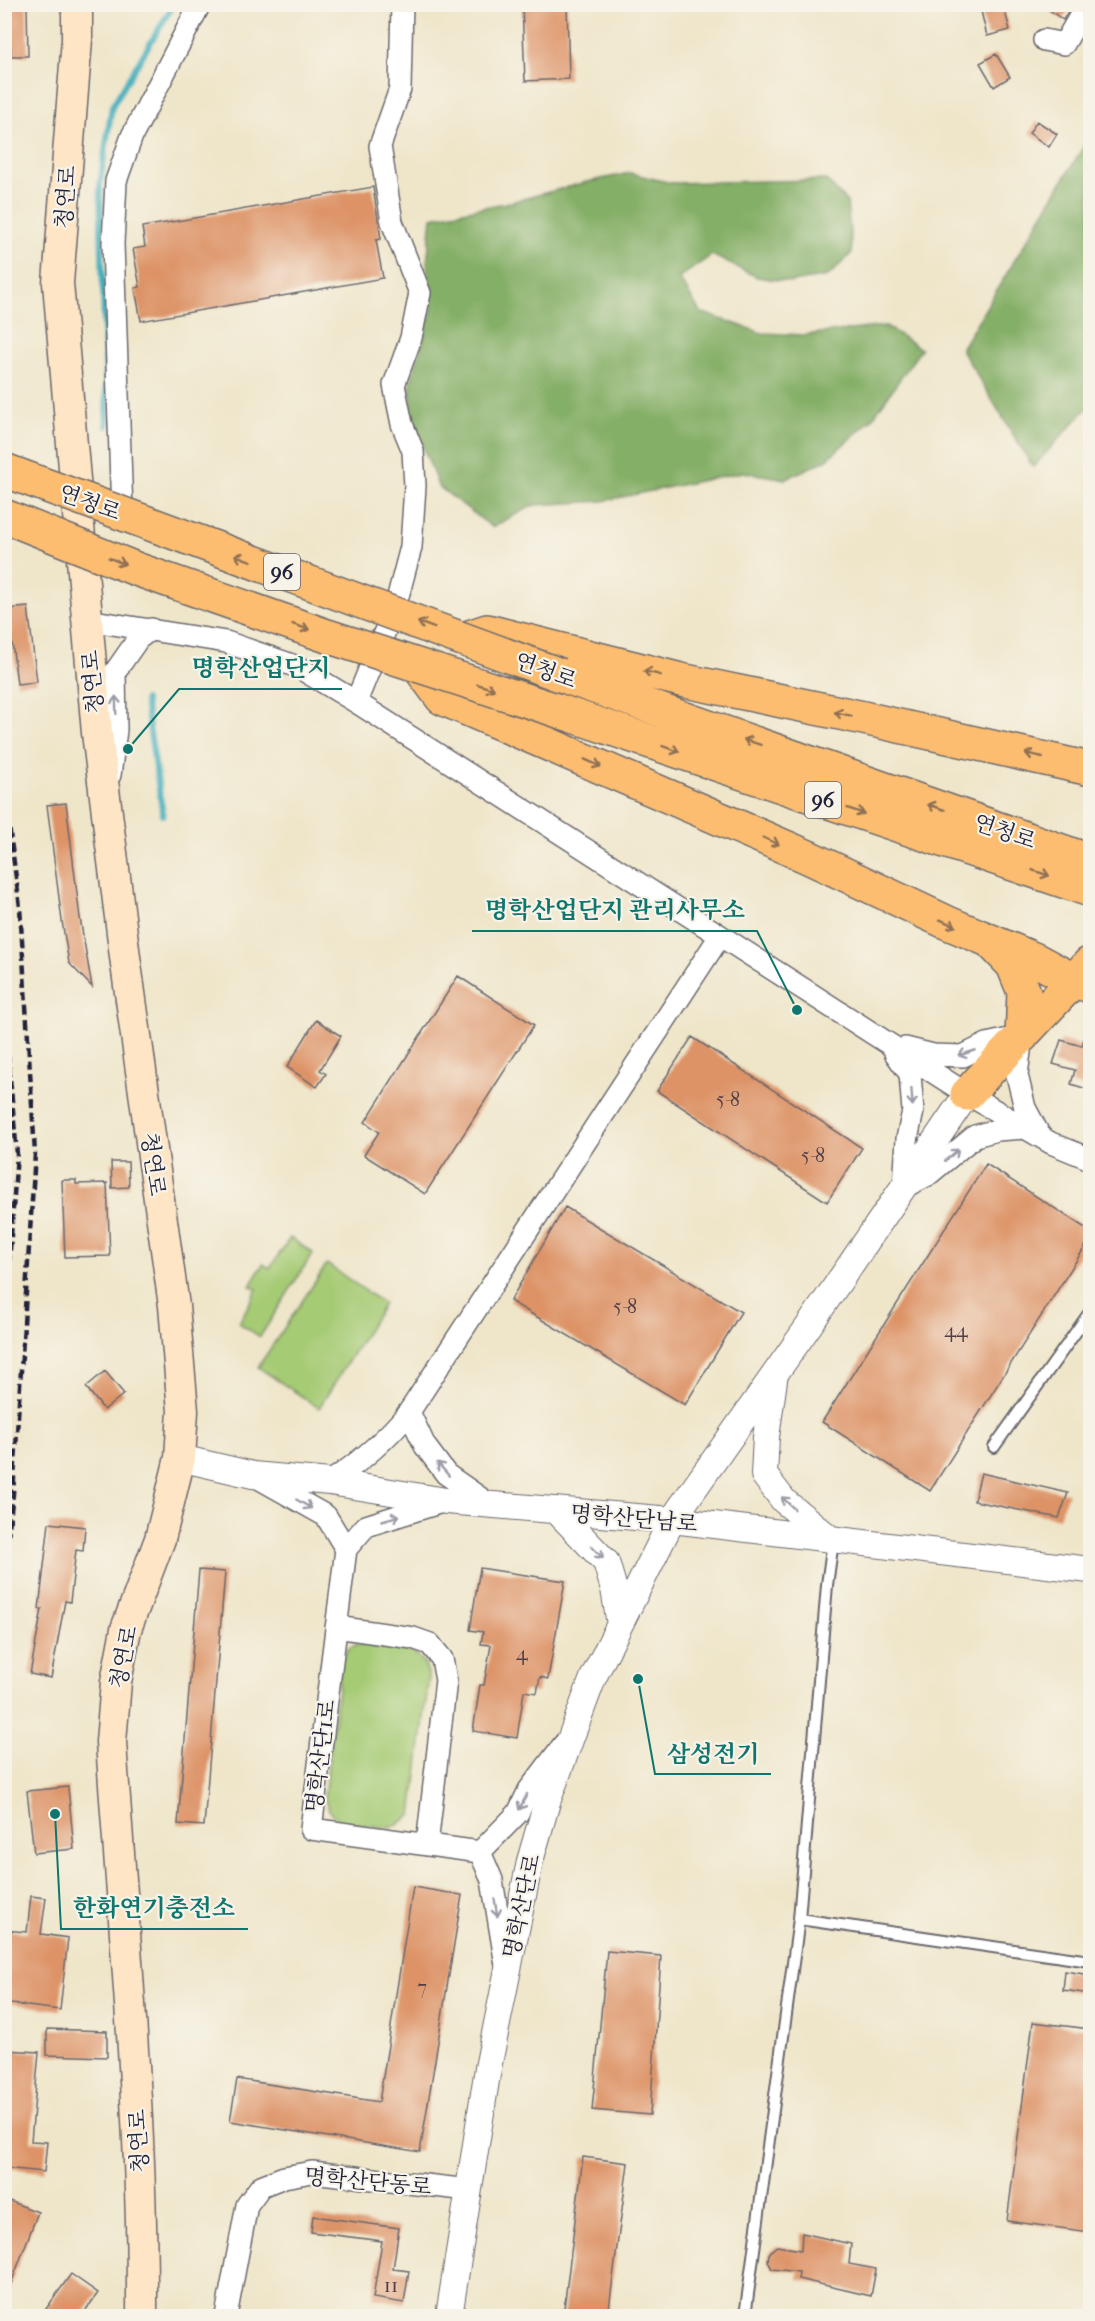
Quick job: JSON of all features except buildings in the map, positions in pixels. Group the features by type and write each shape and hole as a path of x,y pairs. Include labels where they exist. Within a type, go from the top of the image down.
{"highway":[{"name":"연청로","path":"4,470 463,639 563,664 1090,861"},
{"name":"연청로","path":"4,516 136,568 327,636 556,710 1090,890"},
{"path":"563,664 681,680 963,739 1090,769"},
{"path":"418,666 442,698 808,857 1087,982 1022,1036 966,1094"},
{"path":"989,940 1013,965 1024,992 1022,1036"}],"main road":[{"name":"청연로","path":"77,4 77,39 58,283 97,733 125,957 174,1306 183,1411 180,1458 160,1539 126,1629 116,1682 111,1742 138,2119 142,2316"}],"street":[{"path":"122,513 113,244 116,181 132,136 200,4"},
{"path":"357,702 396,604 411,547 415,486 413,451 402,424 394,385 411,338 420,292 392,222 380,146 400,89 402,4"},
{"path":"1044,40 1064,44 1087,4"},
{"path":"87,620 226,642 298,667 357,702 966,1094 1032,1132 1090,1159"},
{"path":"106,805 116,730 115,672 138,639 151,629"},
{"path":"330,1482 356,1465 386,1439 409,1412 720,936"},
{"path":"889,1045 933,1055 963,1056 987,1044 1022,1036 1017,1075 1032,1132"},
{"path":"889,1045 910,1074 913,1111 907,1139 904,1187"},
{"name":"명학산단로","path":"450,2316 488,2068 530,1861 547,1802 592,1678 672,1520 775,1374 966,1094"},
{"path":"904,1187 928,1175 975,1136 997,1130 1032,1132"},
{"path":"775,1374 766,1437 764,1475 784,1501 833,1540"},
{"path":"409,1412 425,1446 446,1474 489,1504"},
{"name":"명학산단남로","path":"180,1458 253,1475 330,1482 446,1501 672,1520 1090,1570"},
{"path":"253,1475 326,1516 346,1549 366,1526 446,1501"},
{"path":"556,1510 606,1562 614,1588 620,1623"},
{"name":"명학산단1로","path":"346,1549 311,1829 480,1852"},
{"path":"336,1627 413,1638 430,1644 442,1659 446,1680 427,1845"},
{"path":"507,1972 492,1880 480,1852 518,1813 529,1790 570,1737"},
{"name":"명학산단동로","path":"226,2316 248,2205 261,2186 284,2177 312,2172 469,2190"}],"lane":[{"path":"994,1447 1090,1312"},
{"path":"745,2316 799,1919 826,1597 833,1540"},
{"path":"799,1919 1090,1961"}],"green space":[{"path":"1090,136 1090,405 1033,467 961,349"},
{"path":"630,173 671,183 826,180 847,202 852,253 828,276 791,282 757,277 712,255 679,278 700,312 762,333 804,335 886,326 921,349 872,419 826,460 785,479 743,472 603,501 534,505 492,527 438,486 413,420 410,385 432,309 427,263 432,217 511,202"},
{"path":"290,1238 313,1253 260,1337 239,1323 257,1289 250,1286 263,1264 270,1268"},
{"path":"327,1264 384,1304 319,1408 258,1367"},
{"path":"357,1644 413,1652 425,1664 429,1677 412,1815 391,1828 341,1822 329,1810 324,1798 342,1658 349,1648"}],"waterway":[{"path":"107,426 100,184 112,106 174,4"},
{"path":"145,700 163,815"}],"railway":[{"path":"4,790 20,907 35,1154 13,1494 4,1570"},
{"path":"4,1013 17,1154 4,1331"}],"place":[{"name":"명학산업단지","path":"128,749"},
{"name":"명학산업단지 관리사무소","path":"797,1010"},
{"name":"삼성전기","path":"638,1679"},
{"name":"한화연기충전소","path":"55,1814"}]}
